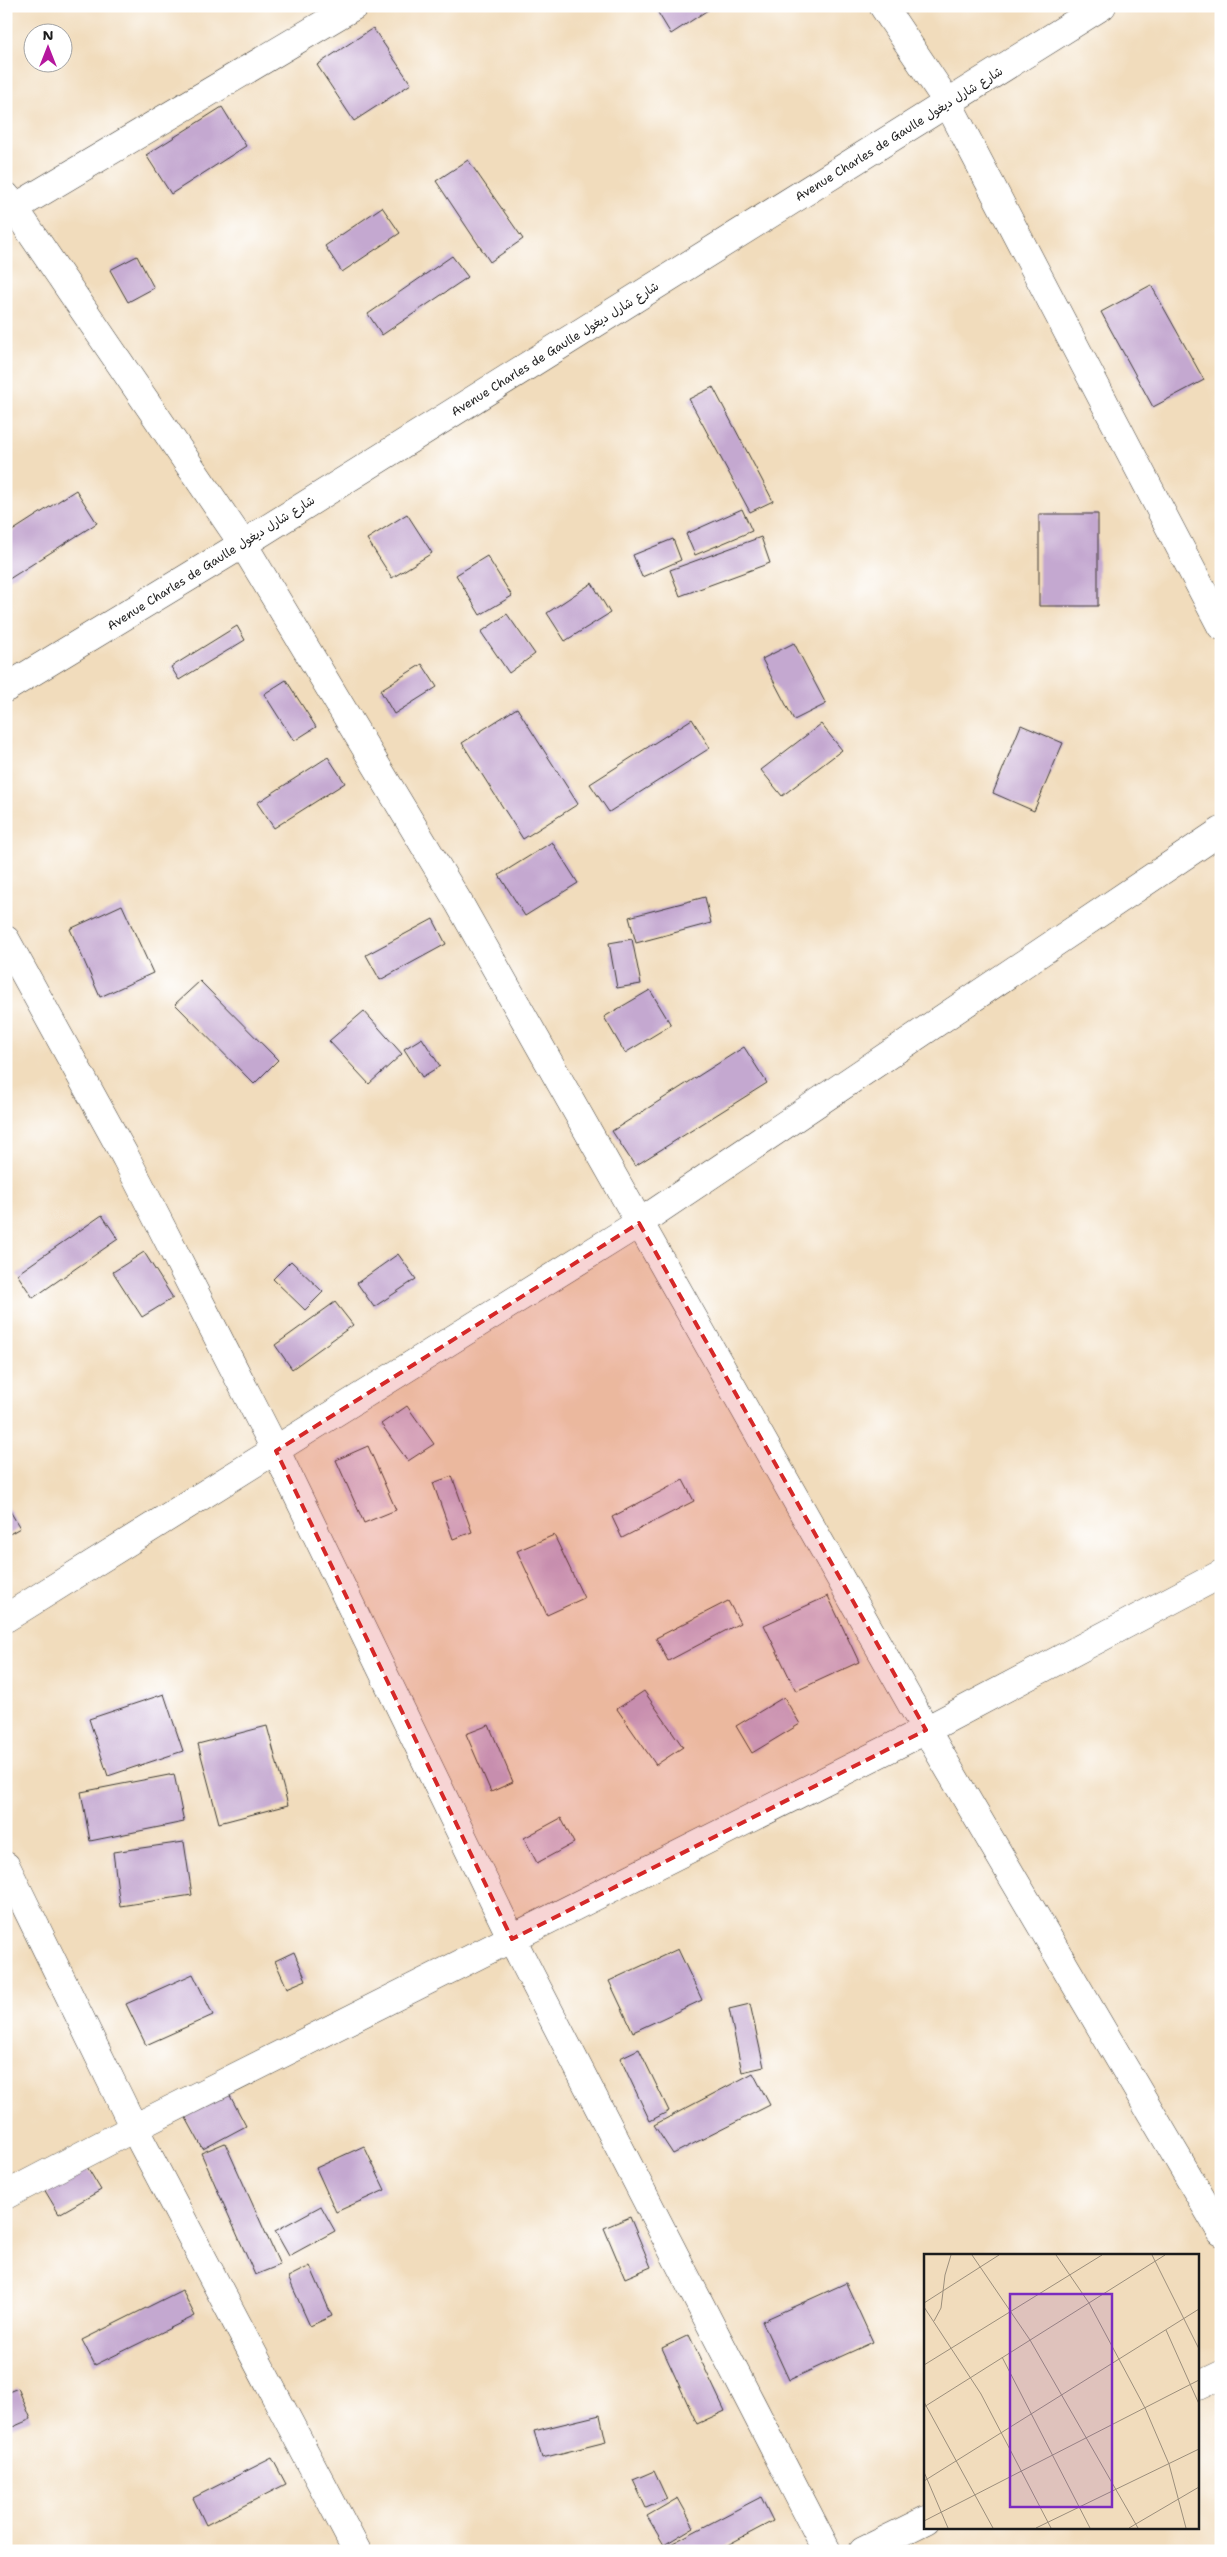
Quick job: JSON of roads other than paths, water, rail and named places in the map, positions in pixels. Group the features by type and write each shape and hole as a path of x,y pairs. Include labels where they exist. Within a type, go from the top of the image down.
{"street":[{"path":"354,6 9,206 243,544 459,903 926,1730 1221,2232"},
{"path":"883,6 948,103 1221,626"},
{"name":"Avenue Charles de Gaulle شارع شارل ديغول","path":"6,688 243,544 1102,6"},
{"path":"6,1618 639,1223 1221,831"},
{"path":"6,940 126,1158 276,1451 512,1939 827,2551"},
{"path":"6,2195 134,2128 926,1730 1221,1574"},
{"path":"6,1866 134,2128 357,2551"},
{"path":"1200,2385 1221,2375"},
{"path":"863,2551 924,2521"}]}
